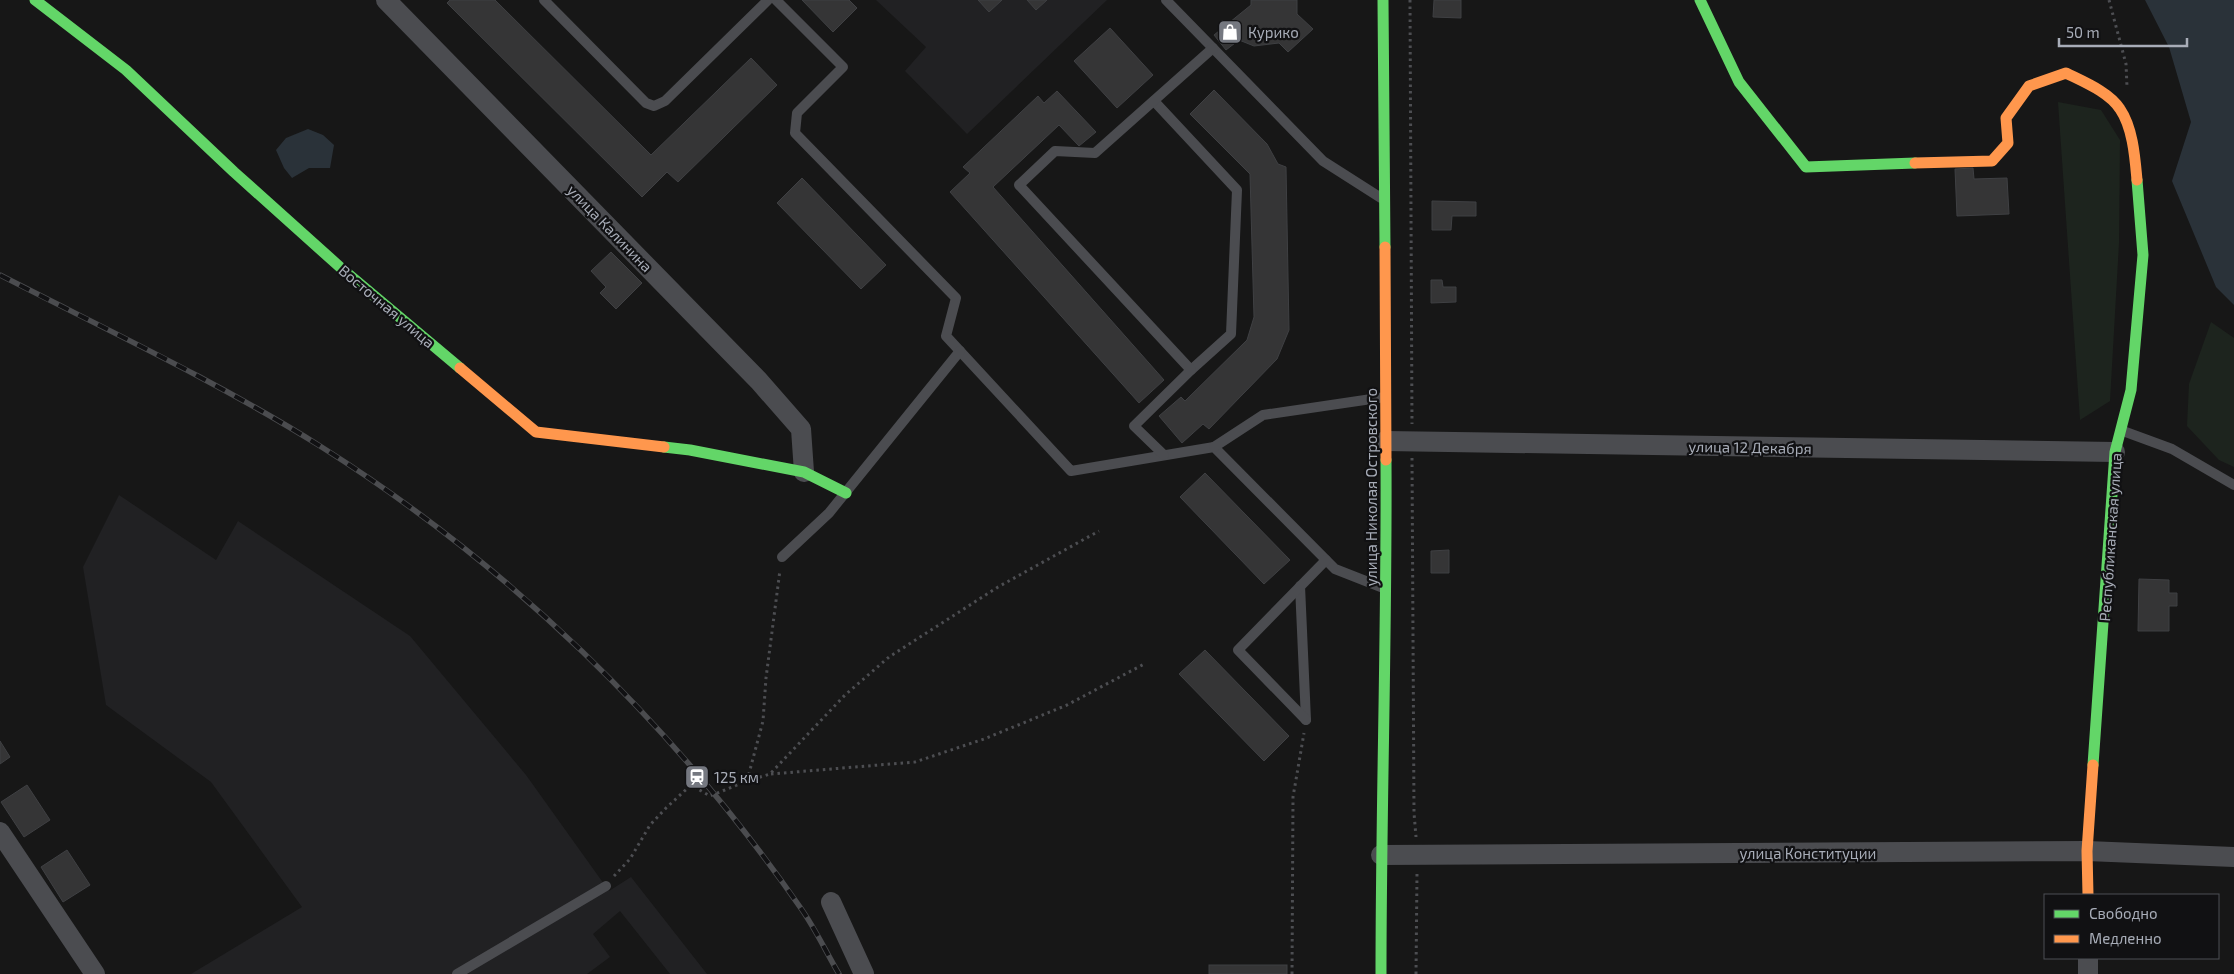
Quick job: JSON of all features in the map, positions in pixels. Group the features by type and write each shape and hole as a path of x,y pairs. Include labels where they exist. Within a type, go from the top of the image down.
{"street":[{"name":"Восточная улица","path":"35,0 126,70 234,172 334,262 536,432 690,450 804,472 846,493"},
{"name":"улица Калинина","path":"386,0 759,380 801,429 804,472"},
{"name":"улица Николая Островского","path":"1381,974 1381,855 1387,590 1384,441 1386,397 1382,0"},
{"name":"Республиканская улица","path":"1700,0 1739,82 1806,167 1992,161 2008,143 2006,118 2028,86 2066,73 2099,90 2120,109 2134,146 2144,255 2132,390 2115,452 2088,851 2088,894"},
{"name":"улица 12 Декабря","path":"1384,441 2115,452"},
{"path":"0,832 95,974"},
{"name":"улица Конституции","path":"1381,855 2088,851 2234,857"},
{"path":"831,902 864,974"},
{"path":"2088,959 2088,974"}],"lane":[{"path":"544,0 646,103 654,106 665,101 768,0"},
{"path":"776,0 843,67 797,113 795,134 956,298 946,336 1071,471 1214,447 1262,416 1386,397"},
{"path":"1166,0 1323,161 1384,200"},
{"path":"1191,370 1019,185 1055,151 1095,153 1213,48"},
{"path":"1154,101 1237,190 1231,334 1134,426 1164,455"},
{"path":"782,557 829,513 960,351"},
{"path":"2121,430 2172,449 2234,485"},
{"path":"1214,447 1335,568 1387,590"},
{"path":"1306,720 1238,650 1326,560"},
{"path":"1300,586 1306,720"},
{"path":"457,974 606,886"}],"path":[{"path":"2109,0 2126,64 2128,96 2120,109"},
{"path":"770,774 845,695 889,657 998,587 1099,531"},
{"path":"747,781 763,721 768,659 782,557"},
{"path":"606,886 630,859 650,825 690,786 710,796 770,774 915,762 984,739 1066,705 1146,663"},
{"path":"1292,974 1293,797 1306,720"},
{"path":"1416,974 1417,855"}],"shaded area":[{"path":"876,0 1107,0 967,134 905,71 926,47"},
{"path":"2145,0 2234,0 2234,305 2216,287 2172,181 2191,122 2169,47"},
{"path":"2058,102 2101,110 2120,140 2119,243 2110,401 2080,420"},
{"path":"308,129 323,135 334,145 330,168 309,168 292,178 284,168 276,150 286,138"},
{"path":"2211,322 2234,338 2234,467 2219,460 2187,426 2189,384"},
{"path":"119,495 216,560 238,521 410,636 526,775 609,891 631,877 707,974 670,974 620,911 593,934 610,957 587,974 191,974 302,907 211,782 106,705 83,567"}],"building":[{"path":"450,0 495,0 651,155 751,58 777,85 678,182 667,172 642,197 447,3"},
{"path":"802,0 849,0 857,8 833,32"},
{"path":"978,0 1002,0 989,12"},
{"path":"1027,0 1047,0 1036,10"},
{"path":"1251,0 1297,0 1297,14 1313,29 1288,52 1279,43 1254,46 1239,40 1226,50 1214,35 1251,5"},
{"path":"1434,0 1461,0 1461,18 1433,17"},
{"path":"1110,28 1153,75 1117,108 1074,61"},
{"path":"1214,90 1267,144 1278,164 1286,167 1289,330 1277,359 1209,429 1203,424 1182,443 1159,416 1181,397 1185,401 1247,340 1254,317 1250,174 1190,114"},
{"path":"1057,91 1096,132 1079,146 1059,125 993,187 1164,380 1139,403 950,192 970,173 963,167 1038,96 1044,103"},
{"path":"1973,168 1974,179 2007,178 2009,214 1957,216 1955,169"},
{"path":"802,178 886,265 861,289 777,203"},
{"path":"1432,201 1476,202 1476,216 1452,216 1451,230 1432,230"},
{"path":"611,252 642,283 616,309 600,293 606,287 591,271"},
{"path":"1431,280 1442,280 1443,287 1456,287 1456,302 1431,303"},
{"path":"1205,473 1290,560 1264,584 1180,497"},
{"path":"1449,550 1449,573 1431,573 1431,551"},
{"path":"2139,579 2169,580 2169,593 2177,593 2177,606 2169,606 2169,631 2138,631"},
{"path":"1205,650 1289,736 1264,761 1179,674"},
{"path":"0,741 10,757 0,764"},
{"path":"27,785 50,820 24,837 1,802"},
{"path":"67,850 90,885 63,902 41,867"},
{"path":"1209,965 1287,965 1287,974 1209,974"}],"railway":[{"path":"0,275 242,400 320,446 390,492 457,542 583,652 642,712 698,774 750,839 800,907 839,974"}],"traffic: fast":[{"path":"35,0 126,70 234,172 341,268 460,368"},
{"path":"1383,0 1385,247"},
{"path":"1700,0 1739,82 1806,167 1915,163"},
{"path":"2093,765 2115,452 2131,390 2143,255 2137,180"},
{"path":"664,447 690,450 804,472 846,493"},
{"path":"1381,974 1386,460"}],"traffic: slow":[{"path":"1915,163 1992,161 2008,143 2006,118 2029,86 2066,73 2103,93 2120,109 2131,134 2137,180"},
{"path":"1385,247 1386,460"},
{"path":"460,368 536,432 664,447"},
{"path":"2088,894 2087,851 2093,765"}],"place":[{"name":"Курико","path":"1230,32"},
{"name":"125 км","path":"697,777"}]}
